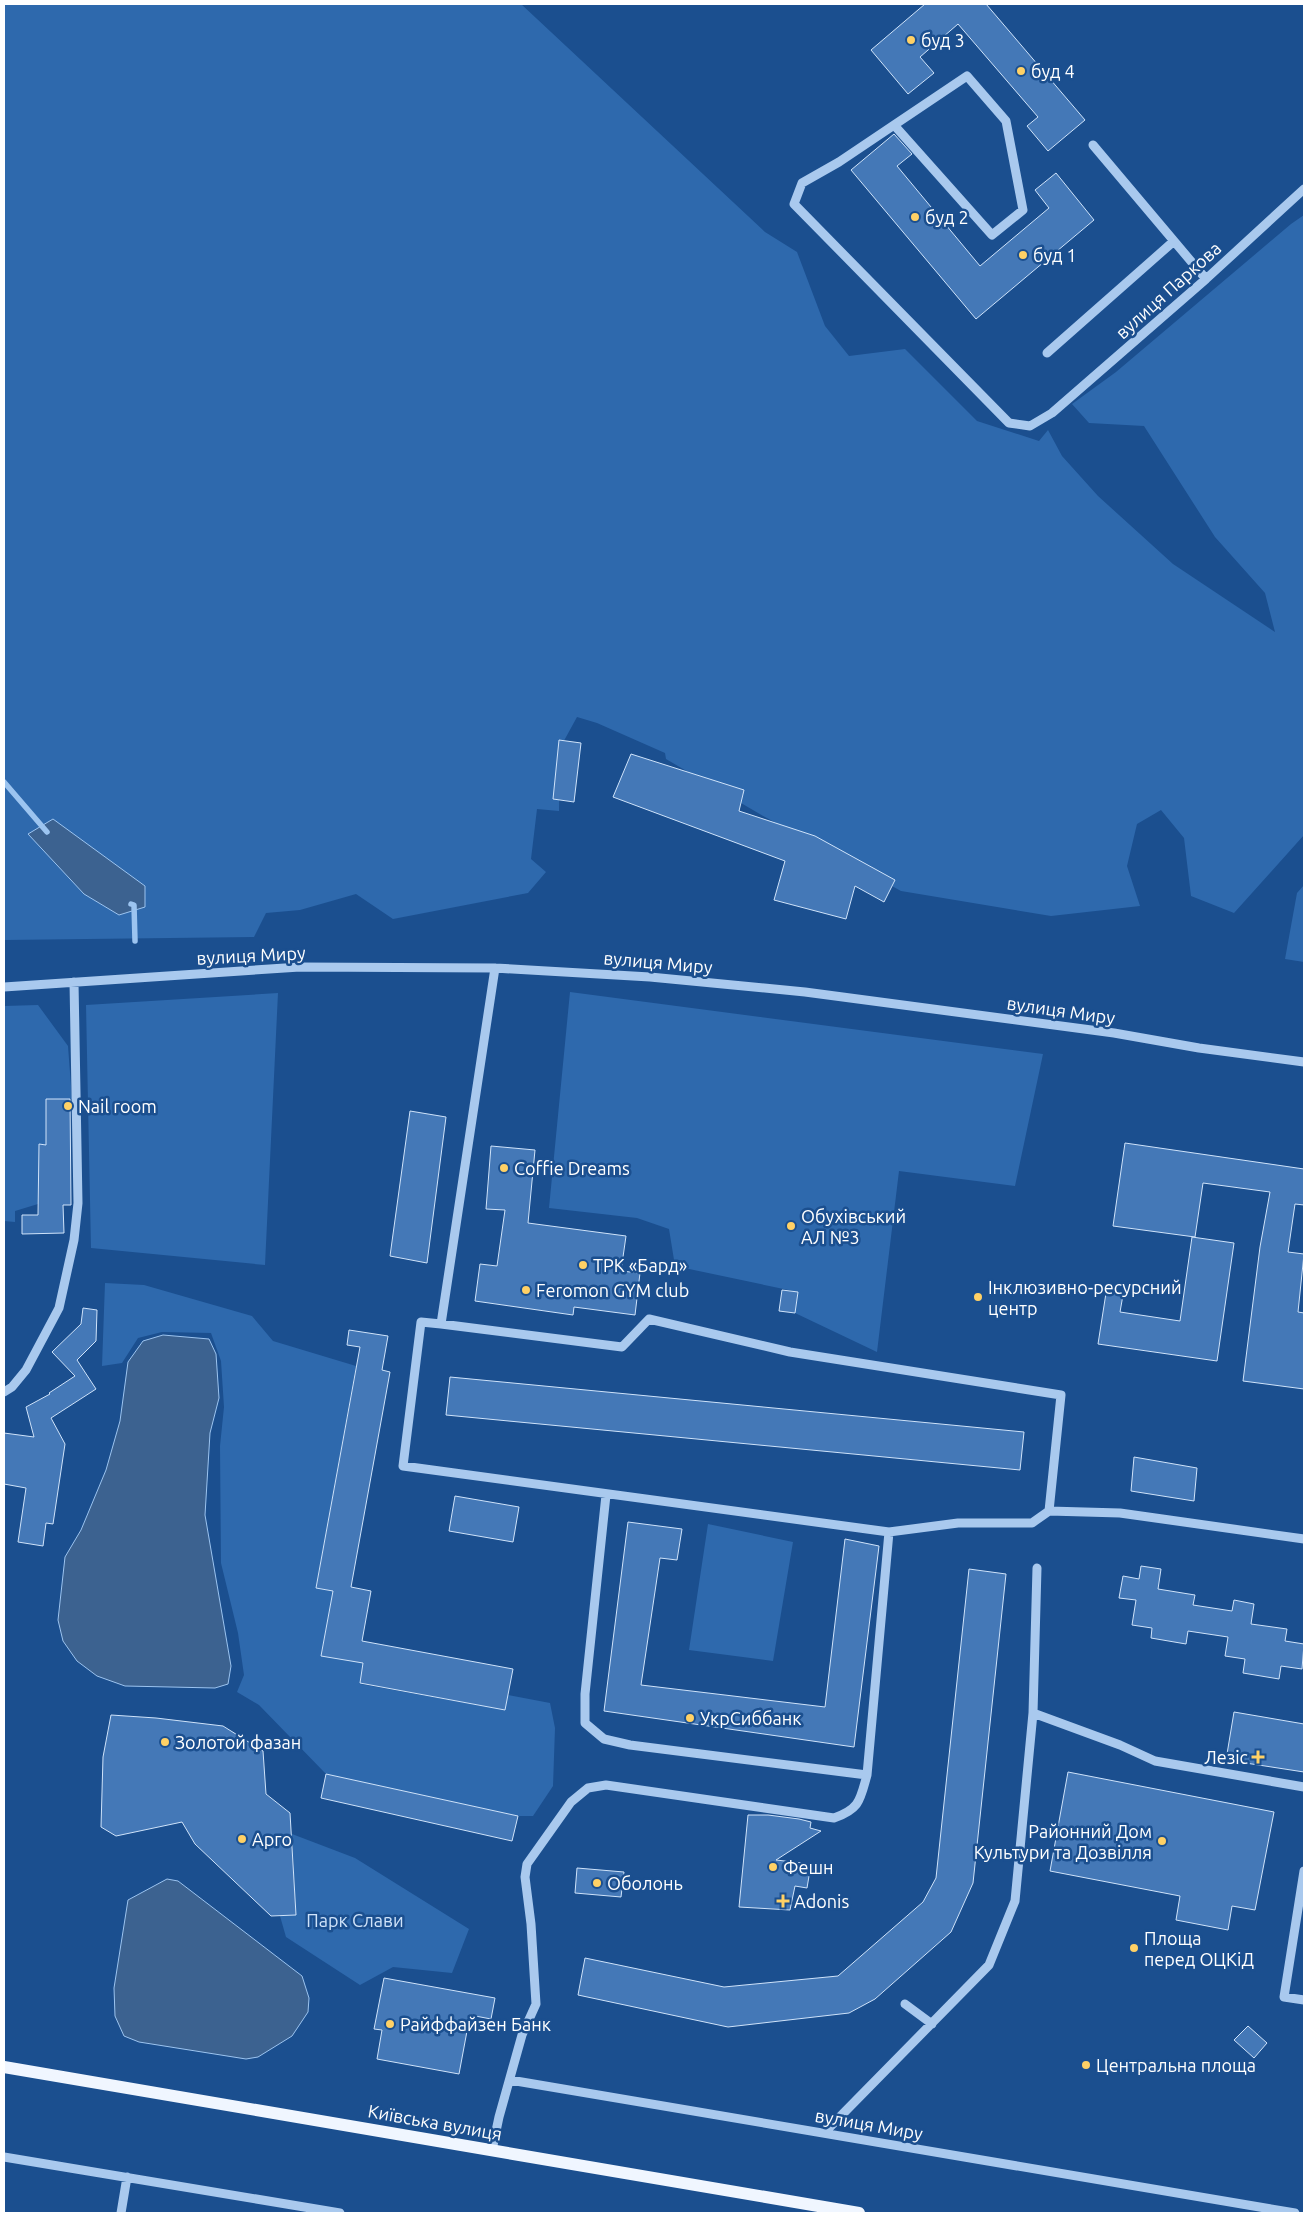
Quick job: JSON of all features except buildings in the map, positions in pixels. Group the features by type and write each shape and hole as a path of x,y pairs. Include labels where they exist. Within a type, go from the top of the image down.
{"main road":[{"name":"Київська вулиця","path":"4,2066 859,2213"}],"street":[{"path":"967,76 1006,121 1023,210 992,236 894,125 967,76"},
{"name":"вулиця Паркова","path":"894,125 802,183 794,204 1009,423 1030,426 1052,413 1206,279 1304,189"},
{"path":"1093,144 1206,279"},
{"path":"1047,354 1174,241"},
{"name":"вулиця Миру","path":"4,987 300,967 495,968 650,977 805,992 1114,1033 1199,1048 1304,1062"},
{"path":"441,1324 495,968"},
{"path":"4,1392 12,1387 26,1370 59,1308 74,1240 78,1203 74,982"},
{"path":"1049,1511 1061,1395 790,1352 649,1319 622,1347 421,1322 402,1466 889,1532 958,1523 1032,1523 1049,1511 1120,1513 1304,1539"},
{"path":"606,1495 585,1694 585,1723 604,1739 630,1745 867,1775"},
{"path":"492,2150 499,2117 522,2035 536,2004 531,1924 525,1877 527,1864 571,1802 588,1788 606,1785 834,1818 850,1812 860,1799 867,1775 889,1532"},
{"path":"824,2132 989,1965 1015,1901 1033,1713 1038,1568"},
{"path":"1033,1713 1120,1745 1155,1761 1304,1787"},
{"path":"1304,1871 1284,1997 1304,2000"},
{"path":"904,2004 932,2024"},
{"name":"вулиця Миру","path":"510,2080 1294,2213"},
{"path":"4,2157 340,2213"},
{"path":"121,2213 127,2177"}],"green space":[{"path":"4,4 521,4 765,232 797,252 825,326 849,356 905,349 977,421 1039,441 1048,430 1062,456 1098,496 1173,564 1275,632 1265,593 1215,537 1144,426 1089,423 1072,404 1116,372 1304,215 1304,835 1234,913 1191,896 1184,838 1161,810 1137,824 1127,866 1140,906 1051,916 901,891 765,817 666,759 665,753 597,723 577,717 560,748 559,811 537,809 531,859 546,872 528,893 393,919 356,894 300,910 266,913 254,937 4,940"},
{"path":"1304,885 1304,962 1285,959 1297,893"},
{"path":"570,992 1043,1054 1015,1186 899,1171 877,1352 795,1313 798,1292 675,1266 669,1229 637,1218 549,1208"},
{"path":"278,993 265,1265 91,1248 86,1005"},
{"path":"38,1005 68,1046 72,1099 46,1099 46,1145 39,1145 38,1204 15,1211 15,1222 4,1221 4,1006"},
{"path":"105,1283 144,1285 252,1316 273,1341 356,1366 316,1587 333,1591 321,1655 363,1663 360,1684 505,1710 508,1695 550,1703 555,1728 553,1786 533,1816 518,1816 326,1774 259,1705 237,1692 244,1675 238,1633 221,1563 220,1446 224,1407 221,1361 211,1333 162,1332 138,1338 122,1363 102,1366"},
{"path":"708,1524 793,1542 773,1661 689,1650"},
{"name":"Парк Слави","path":"292,1834 355,1858 469,1929 452,1973 393,1967 360,1985 286,1937 280,1916 296,1915"}],"shaded area":[{"path":"53,819 145,886 145,907 119,915 84,894 28,834"},
{"path":"163,1335 209,1339 216,1354 219,1398 210,1433 205,1515 231,1666 228,1684 215,1688 125,1686 97,1676 77,1661 63,1641 58,1620 65,1557 81,1530 106,1470 120,1421 128,1362 143,1341"},
{"path":"167,1879 178,1881 302,1976 309,1998 308,2012 292,2036 258,2057 246,2059 139,2042 124,2036 115,2016 114,1988 128,1900"}],"waterway":[{"path":"4,782 47,832"},
{"path":"131,904 134,905 135,941"}],"place":[{"name":"буд 3","path":"911,40"},
{"name":"буд 4","path":"1021,71"},
{"name":"буд 2","path":"915,217"},
{"name":"буд 1","path":"1023,255"},
{"name":"Nail room","path":"68,1106"},
{"name":"Coffie Dreams","path":"504,1168"},
{"name":"Обухівський АЛ №3","path":"791,1226"},
{"name":"ТРК «Бард»","path":"583,1265"},
{"name":"Feromon GYM club","path":"526,1290"},
{"name":"Інклюзивно-ресурсний центр","path":"978,1297"},
{"name":"УкрСиббанк","path":"690,1718"},
{"name":"Золотой фазан","path":"165,1742"},
{"name":"Лезіс","path":"1258,1757"},
{"name":"Арго","path":"242,1839"},
{"name":"Районний Дом Культури та Дозвілля","path":"1162,1841"},
{"name":"Фешн","path":"773,1867"},
{"name":"Оболонь","path":"597,1883"},
{"name":"Adonis","path":"783,1901"},
{"name":"Площа перед ОЦКіД","path":"1134,1948"},
{"name":"Райффайзен Банк","path":"390,2024"},
{"name":"Центральна площа","path":"1086,2065"}]}
